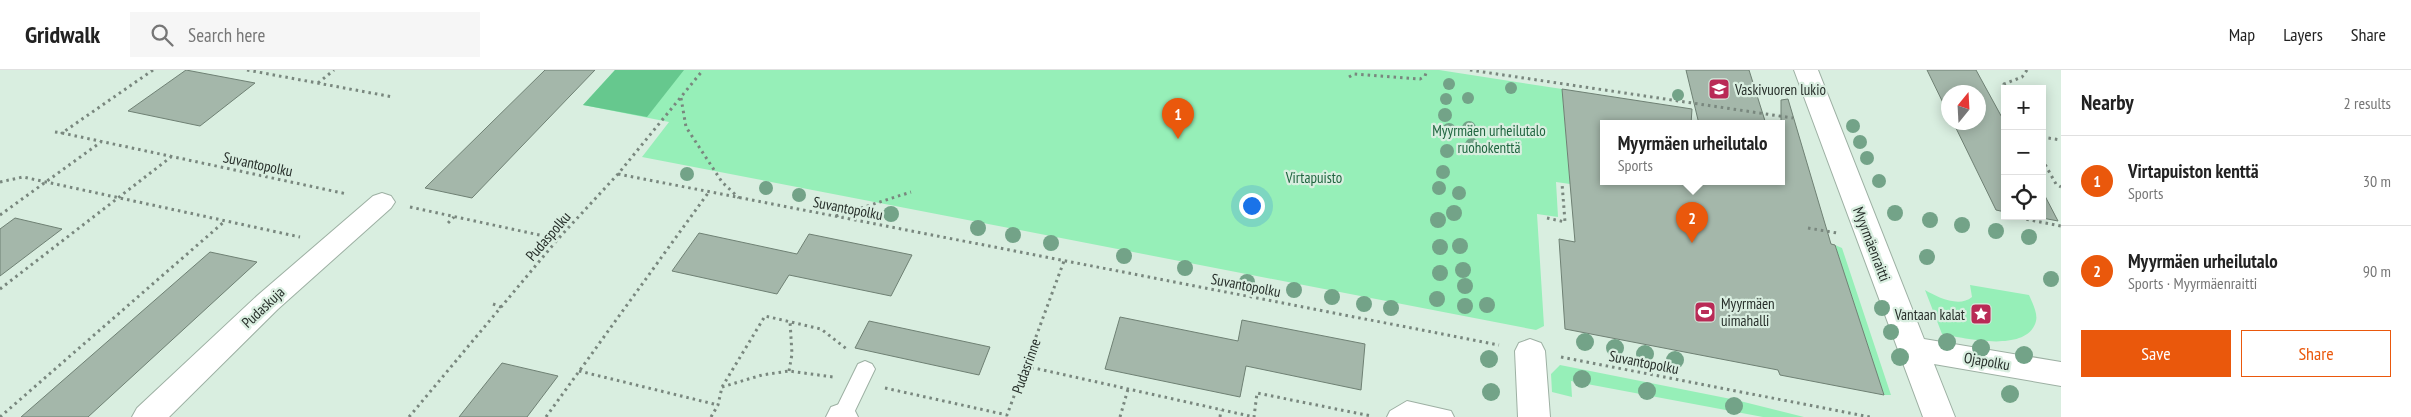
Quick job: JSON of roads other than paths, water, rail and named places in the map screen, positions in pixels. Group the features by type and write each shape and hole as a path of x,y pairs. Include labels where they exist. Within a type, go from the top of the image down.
{"street":[{"name":"Myyrmäenraitti","path":"1806,70 1939,417"},
{"name":"Pudaskuja","path":"148,417 268,302 382,202"},
{"name":"Ojapolku","path":"1913,349 2061,374"},
{"path":"1530,351 1534,417"}],"lane":[{"path":"842,417 862,376"},
{"path":"1397,417 1407,410 1444,417"}],"place":[{"name":"Vaskivuoren lukio","path":"1719,89"},
{"name":"Virtapuiston kenttä","path":"1178,139"},
{"name":"Myyrmäen urheilutalo","path":"1692,243"},
{"name":"Myyrmäen uimahalli","path":"1705,312"},
{"name":"Vantaan kalat","path":"1981,314"}],"park label":[{"name":"Myyrmäen urheilutalo ruohokenttä","path":"1489,138"},
{"name":"Virtapuisto","path":"1314,177"}]}
